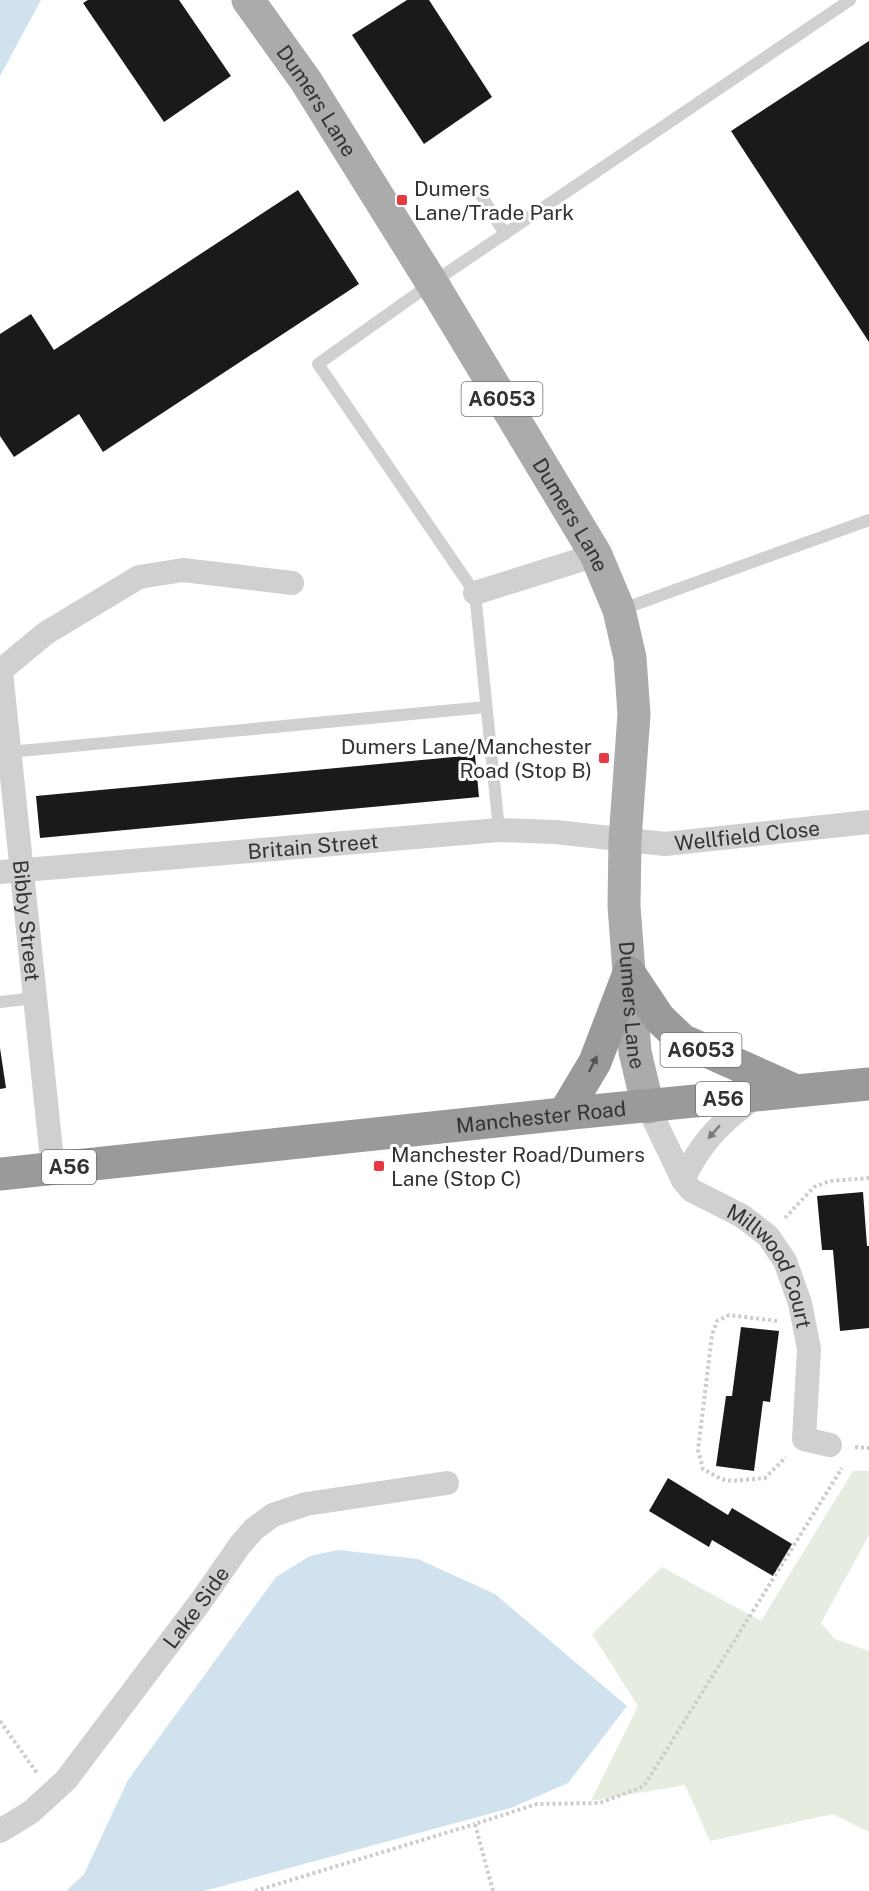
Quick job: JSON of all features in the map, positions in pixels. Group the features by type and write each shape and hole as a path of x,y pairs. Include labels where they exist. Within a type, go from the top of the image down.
{"highway":[{"name":"A6053","path":"629,973 659,1018 682,1040 799,1092"},
{"path":"564,1114 595,1062 629,973"},
{"name":"Manchester Road","path":"0,1174 869,1084"}],"main road":[{"name":"Dumers Lane","path":"248,0 306,81 432,283 596,555 619,610 630,658 634,714 625,840 624,906 635,1052 648,1107"}],"street":[{"path":"475,593 596,555"},
{"path":"1,672 46,633 139,577 183,570 292,583"},
{"name":"Bibby Street","path":"1,672 9,752 11,871 35,998 53,1169"},
{"name":"Wellfield Close","path":"625,840 665,844 869,822"},
{"name":"Britain Street","path":"11,871 498,830 555,832 625,840"},
{"path":"683,1180 694,1155 729,1115 758,1095"},
{"name":"Millwood Court","path":"648,1107 683,1180 691,1190 742,1216 768,1236 785,1261 800,1303 809,1349 804,1439"},
{"path":"804,1439 839,1451"},
{"name":"Lake Side","path":"0,1831 31,1812 66,1780 105,1731 254,1529 273,1515 306,1504 447,1483"}],"lane":[{"path":"498,830 475,593 318,364 432,283 850,0"},
{"path":"478,190 505,234"},
{"path":"619,610 869,520"},
{"path":"9,752 486,707"},
{"path":"0,1002 35,998"}],"path":[{"path":"768,1236 814,1187 830,1181 869,1178"},
{"path":"804,1324 729,1316 717,1321 712,1335 698,1450 703,1469 721,1479 732,1481 765,1478 804,1439"},
{"path":"839,1451 855,1447"},
{"path":"255,1891 537,1804 600,1803 644,1786 843,1467"},
{"path":"0,1721 51,1793"},
{"path":"475,1824 493,1891"}],"shaded area":[{"path":"853,1471 869,1471 869,1535 821,1623 835,1639 869,1651 869,1832 833,1814 710,1841 685,1785 591,1801 638,1706 592,1634 662,1567 761,1621"}],"water":[{"path":"0,0 41,0 0,76"},
{"path":"338,1550 418,1559 495,1594 627,1706 568,1783 511,1808 204,1891 66,1891 84,1874 128,1780 276,1577 310,1556"}],"building":[{"path":"88,0 179,0 231,76 164,122 83,3"},
{"path":"407,0 429,0 492,97 424,144 352,35"},
{"path":"869,41 869,342 731,131"},
{"path":"298,190 359,284 103,452 79,414 14,457 0,436 0,334 31,314 54,350"},
{"path":"475,755 479,797 40,838 36,796"},
{"path":"0,1048 6,1088 0,1089"},
{"path":"863,1192 867,1246 869,1246 869,1328 840,1331 833,1250 822,1250 817,1196"},
{"path":"741,1327 779,1331 770,1402 763,1401 754,1471 716,1466 726,1396 732,1396"},
{"path":"668,1478 728,1515 732,1508 792,1544 773,1576 712,1540 709,1547 649,1511"}],"place":[{"name":"Dumers Lane/Trade Park","path":"402,200"},
{"name":"Dumers Lane/Manchester Road (Stop B)","path":"604,758"},
{"name":"Manchester Road/Dumers Lane (Stop C)","path":"379,1166"}]}
